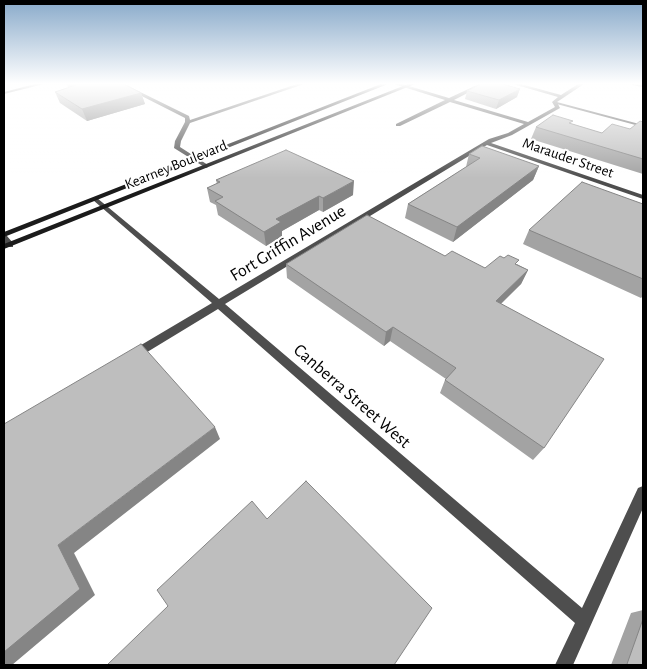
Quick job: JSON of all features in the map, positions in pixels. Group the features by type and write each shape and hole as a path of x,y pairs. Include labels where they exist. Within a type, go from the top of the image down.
{"street":[{"path":"185,115 188,122"},
{"path":"206,166 180,151 176,145 188,122 208,115"},
{"name":"Kearney Boulevard","path":"5,241 100,203 195,160 308,115"},
{"name":"Kearney Boulevard","path":"5,241 100,203 206,166 335,115"},
{"path":"398,125 418,115"},
{"path":"500,115 529,124"},
{"name":"Fort Griffin Avenue","path":"128,358 486,143 510,134 544,115"},
{"name":"Marauder Street","path":"486,143 643,197"},
{"name":"Canberra Street West","path":"100,203 584,621"},
{"path":"564,665 643,492"}],"lane":[{"path":"603,115 643,126"}],"building":[{"path":"553,115 573,121 569,123 602,133 612,124 630,129 640,121 643,122 643,159 536,127"},
{"path":"482,146 539,166 457,227 408,204 480,158 469,154"},
{"path":"286,150 354,181 323,198 319,196 276,219 281,222 264,232 215,201 223,197 207,188 220,182 216,180"},
{"path":"582,182 643,204 643,279 529,230"},
{"path":"367,215 445,256 452,251 485,268 500,256 504,258 508,255 519,260 515,264 528,270 496,301 604,359 544,448 445,380 456,368 393,327 386,332 286,264"},
{"path":"141,344 215,427 58,545 80,589 4,652 4,424"},
{"path":"306,481 432,608 394,665 107,665 168,606 157,590 252,501 267,519"},
{"path":"643,619 643,665 629,665 627,664"}]}
